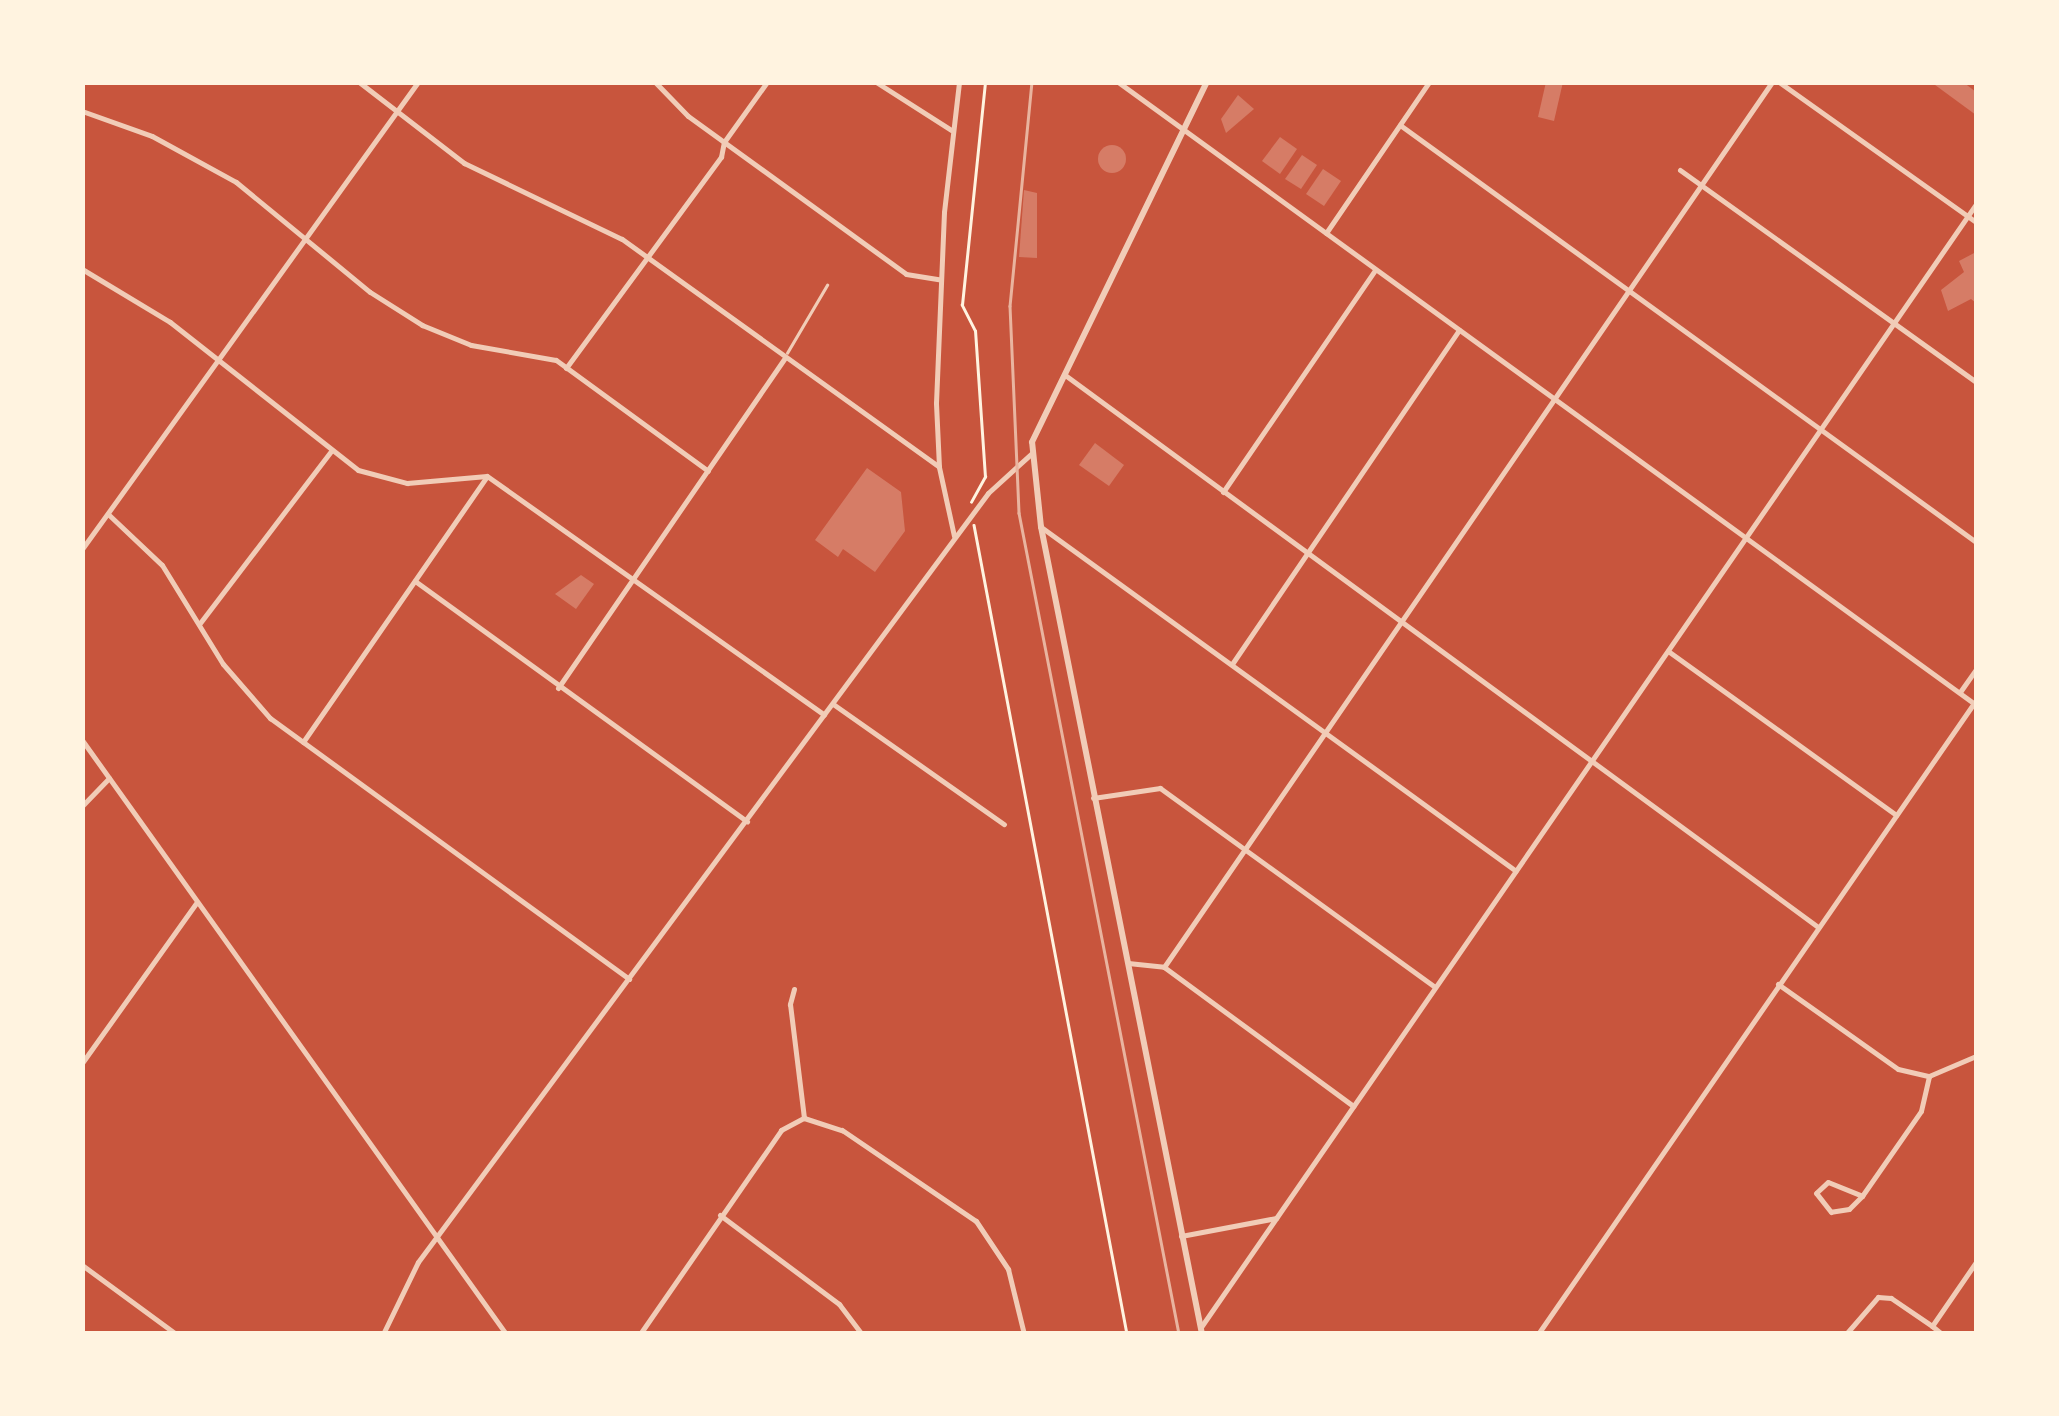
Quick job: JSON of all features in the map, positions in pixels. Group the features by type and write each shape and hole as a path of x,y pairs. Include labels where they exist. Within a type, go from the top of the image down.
{"street":[{"path":"359,82 393,114 464,163 647,258 939,468"},
{"path":"82,548 418,82"},
{"path":"655,82 724,142 906,274 939,279"},
{"path":"566,368 721,157 724,142 767,82"},
{"path":"876,82 951,130"},
{"path":"955,537 939,468 939,279 951,130 959,82"},
{"path":"1118,82 1975,704 1538,1334"},
{"path":"1201,1330 1093,798 1041,527 1032,453 1034,432 1206,82"},
{"path":"1326,234 1429,82"},
{"path":"1164,967 1776,82 1976,222"},
{"path":"82,110 195,158 422,325 471,345 566,368 708,470"},
{"path":"1400,125 1976,542"},
{"path":"1680,170 1976,382"},
{"path":"1201,1330 1976,204"},
{"path":"82,269 216,358 358,470 393,481 487,476 824,716"},
{"path":"1223,492 1375,270"},
{"path":"1232,664 1459,330"},
{"path":"558,688 784,358"},
{"path":"1064,374 1818,926"},
{"path":"200,623 332,451"},
{"path":"383,1334 436,1238 955,537 1004,474 1032,453"},
{"path":"303,742 487,476"},
{"path":"108,514 162,565 244,691 303,742 629,979"},
{"path":"1041,527 1516,870"},
{"path":"414,581 746,821"},
{"path":"1668,651 1896,815"},
{"path":"1960,692 1976,668"},
{"path":"833,704 1004,824"},
{"path":"82,740 506,1334"},
{"path":"82,806 109,778"},
{"path":"1093,798 1160,788 1436,988"},
{"path":"82,1063 196,902"},
{"path":"1128,963 1164,967 1354,1106"},
{"path":"1778,984 1891,1065 1930,1076 1976,1056"},
{"path":"794,989 790,1004 804,1118"},
{"path":"1862,1196 1828,1182 1816,1193 1831,1212 1850,1209 1862,1196 1921,1111 1930,1076"},
{"path":"640,1334 781,1130 804,1118 842,1130 976,1222 1008,1269 1024,1334"},
{"path":"720,1216 839,1304 862,1334"},
{"path":"1181,1236 1276,1218"},
{"path":"1932,1326 1976,1262"},
{"path":"82,1265 176,1334"},
{"path":"1846,1334 1878,1298 1891,1298 1942,1334"}],"lane":[{"path":"784,358 827,286"}],"path":[{"path":"971,498 985,478 974,331 962,306 985,82"},
{"path":"975,531 1128,1334"}],"building":[{"path":"1546,82 1563,82 1554,121 1538,117"},
{"path":"1931,82 1963,82 1976,92 1976,115"},
{"path":"1238,95 1254,109 1226,133 1221,119"},
{"path":"1280,137 1297,149 1280,174 1262,161"},
{"path":"1112,145 1122,149 1126,159 1122,169 1112,173 1102,169 1098,159 1102,149"},
{"path":"1302,155 1317,165 1301,189 1285,179"},
{"path":"1323,169 1341,181 1324,206 1306,194"},
{"path":"1024,190 1037,193 1037,258 1019,257"},
{"path":"1976,252 1976,303 1971,299 1948,311 1941,290 1964,272 1959,261"},
{"path":"1095,443 1124,465 1109,486 1079,465"},
{"path":"867,468 901,492 905,531 875,572 843,549 838,557 815,540"},
{"path":"581,575 594,584 576,609 555,594"}],"railway":[{"path":"1032,82 1010,306 1019,513 1179,1334"}]}
